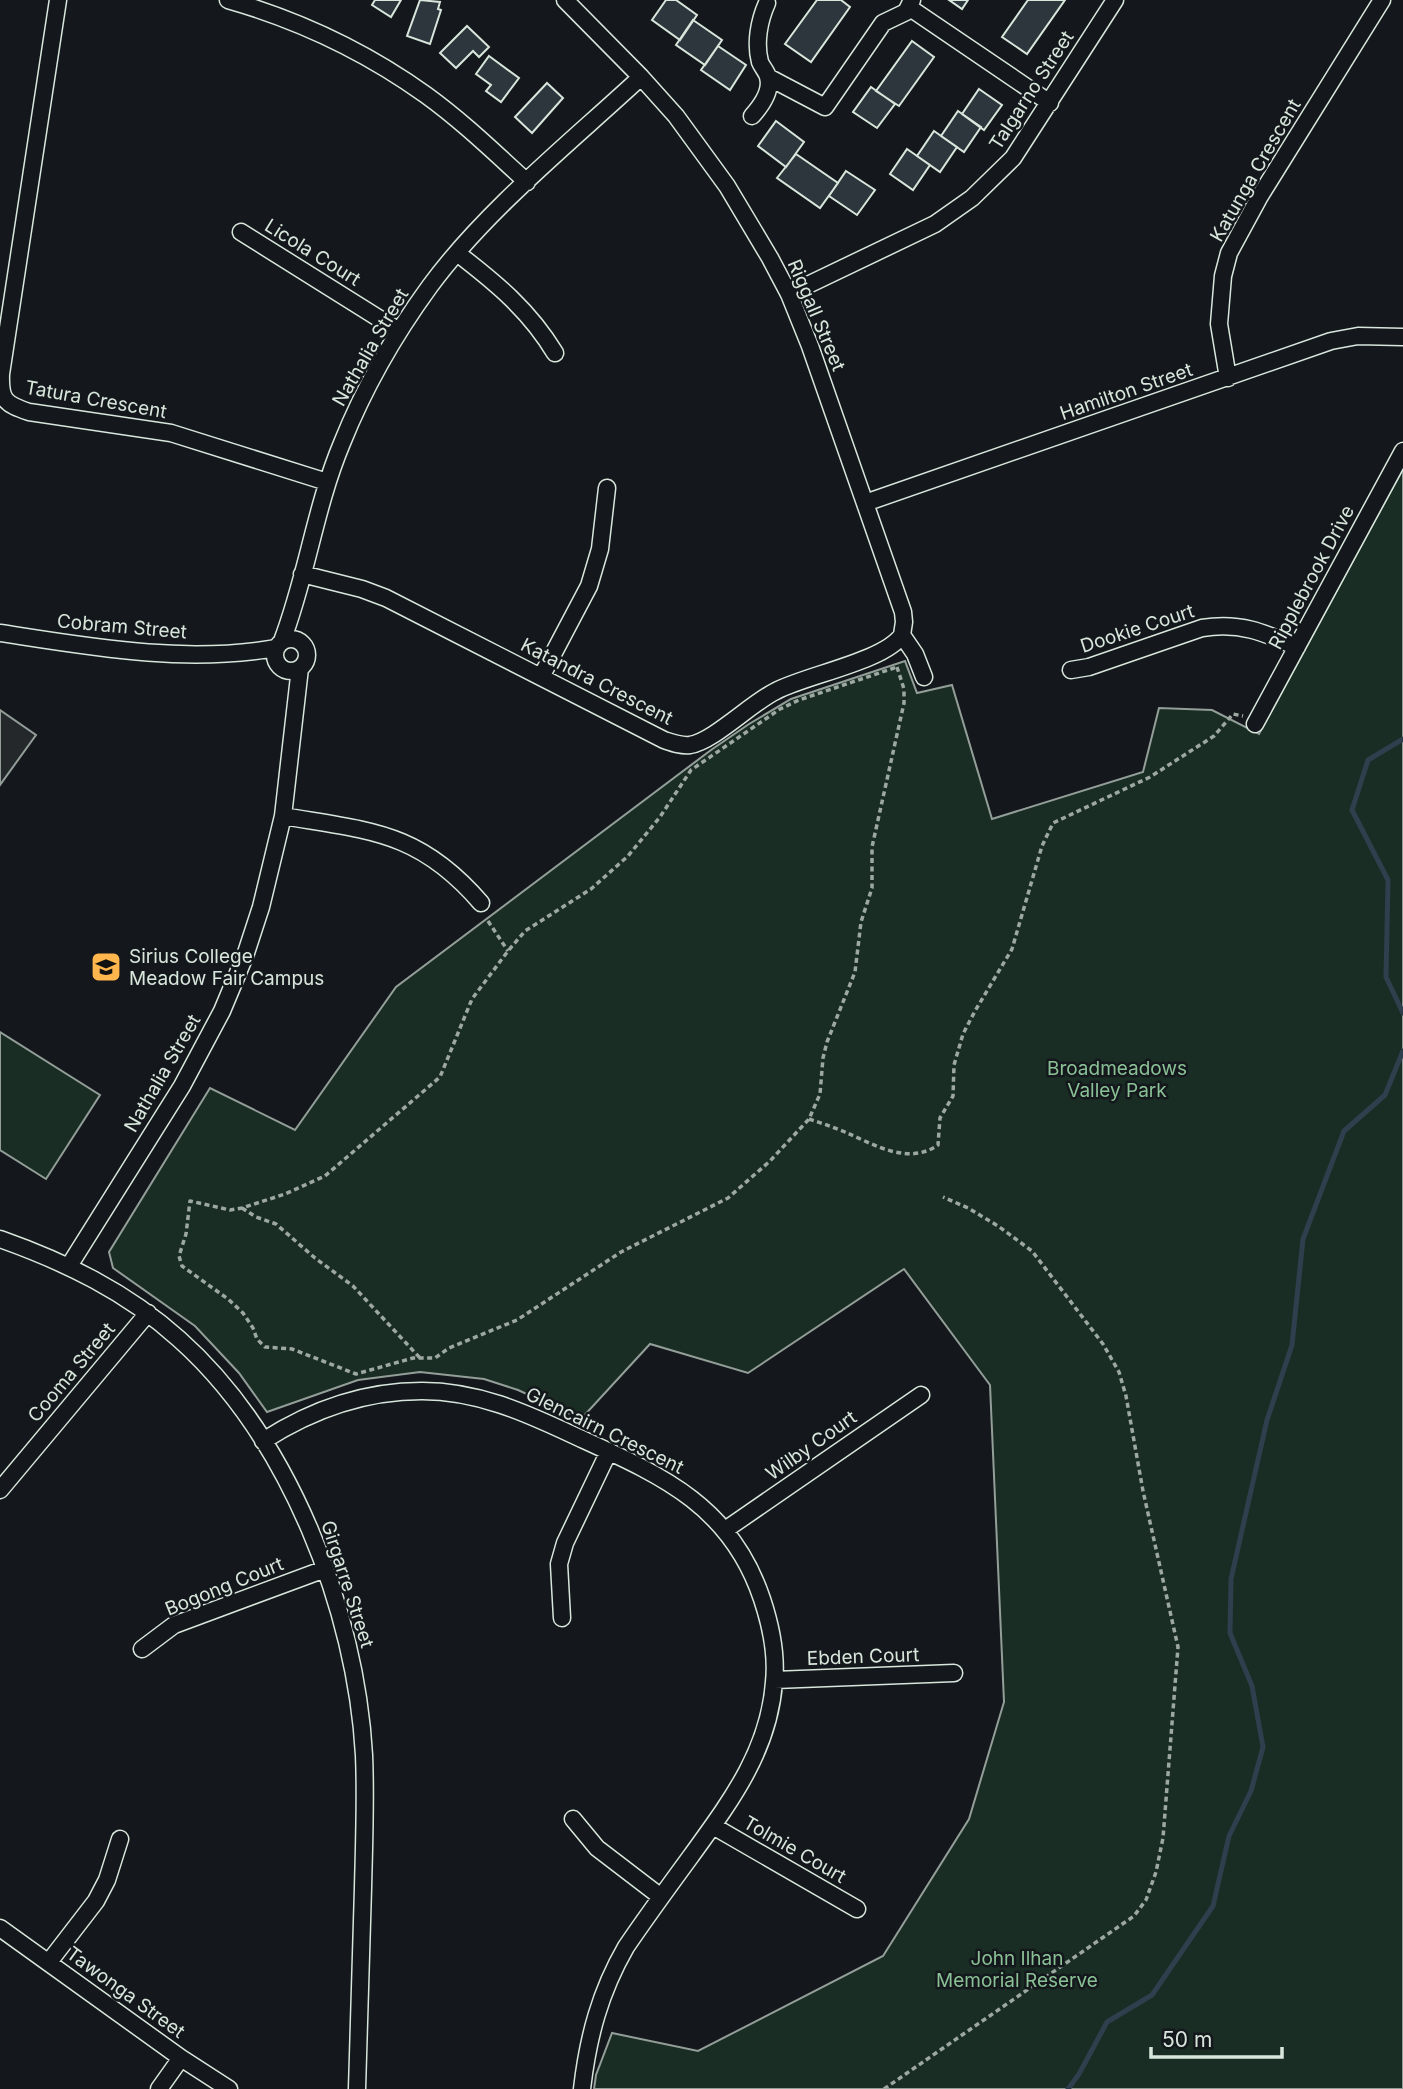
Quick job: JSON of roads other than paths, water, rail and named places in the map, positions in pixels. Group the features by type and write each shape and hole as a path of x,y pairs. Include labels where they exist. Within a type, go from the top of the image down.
{"street":[{"name":"Tatura Crescent","path":"58,0 1,374 2,399 29,412 181,436 327,482"},
{"path":"229,0 297,24 380,65 455,117 527,182"},
{"name":"Riggall Street","path":"552,0 580,17"},
{"name":"Riggall Street","path":"565,0 676,116 748,218 789,294 810,346 903,611 902,635 915,654 924,677"},
{"name":"Talgarno Street","path":"789,294 935,224 987,186 1013,158 1115,0"},
{"name":"Katunga Crescent","path":"1228,378 1219,324 1223,276 1230,253 1259,196 1382,0"},
{"path":"767,3 759,29 760,63 768,77 825,107 883,23 911,4 1050,103"},
{"name":"Nathalia Street","path":"292,723 279,655 299,593 327,482 363,395 399,331 457,253 527,182 641,77"},
{"path":"752,116 763,104 768,77"},
{"name":"Licola Court","path":"241,232 399,331"},
{"path":"457,253 532,318 555,352"},
{"name":"Hamilton Street","path":"865,503 1332,341 1358,336 1403,337"},
{"name":"Ripplebrook Drive","path":"1257,721 1403,451"},
{"path":"541,677 589,586 600,549 607,488"},
{"name":"Katandra Crescent","path":"302,574 386,598 664,740 687,745 701,742 776,690 879,653 891,647 902,635"},
{"name":"Nathalia Street","path":"299,593 302,644"},
{"name":"Dookie Court","path":"1071,670 1089,667 1192,631 1219,625 1255,629 1297,647"},
{"name":"Cobram Street","path":"0,634 131,652 279,655"},
{"path":"293,639 302,644 307,653 304,664 291,671 279,655 293,639"},
{"name":"Nathalia Street","path":"69,1266 182,1087 226,1003 261,907 283,816 300,668"},
{"path":"283,816 373,831 396,838 453,872 481,903"},
{"name":"Girgarre Street","path":"0,1239 69,1266 108,1287 179,1339 207,1367 228,1391 263,1441 295,1498 325,1569 349,1650 364,1755 365,1820 357,2089"},
{"name":"Cooma Street","path":"0,1490 148,1314"},
{"name":"Glencairn Crescent","path":"263,1441 284,1427 352,1399 402,1391 469,1395 507,1405 609,1451 677,1487 698,1502 725,1530 744,1558 760,1593 772,1639 775,1681 764,1737 752,1767 626,1947 602,1995 588,2047 582,2089"},
{"name":"Wilby Court","path":"725,1530 921,1395"},
{"path":"562,1618 559,1564 565,1543 609,1451"},
{"name":"Bogong Court","path":"142,1649 174,1625 325,1569"},
{"name":"Ebden Court","path":"775,1681 954,1673"},
{"path":"573,1819 597,1848 661,1897"},
{"name":"Tolmie Court","path":"713,1826 857,1909"},
{"path":"50,1962 96,1901 107,1880 120,1839"},
{"name":"Tawonga Street","path":"0,1928 181,2058 229,2089"},
{"path":"159,2089 181,2058"}],"waterway":[{"path":"1403,739 1368,760 1352,810 1388,880 1386,977 1403,1013"},
{"path":"1068,2089 1107,2022 1152,1995 1213,1906 1229,1836 1251,1791 1263,1747 1252,1686 1230,1633 1231,1579 1267,1420 1292,1345 1303,1239 1344,1131 1385,1095 1403,1051"}],"place":[{"name":"Sirius College Meadow Fair Campus","path":"106,967"}],"park label":[{"name":"Broadmeadows Valley Park","path":"1117,1079"},
{"name":"John Ilhan Memorial Reserve","path":"1017,1969"}]}
